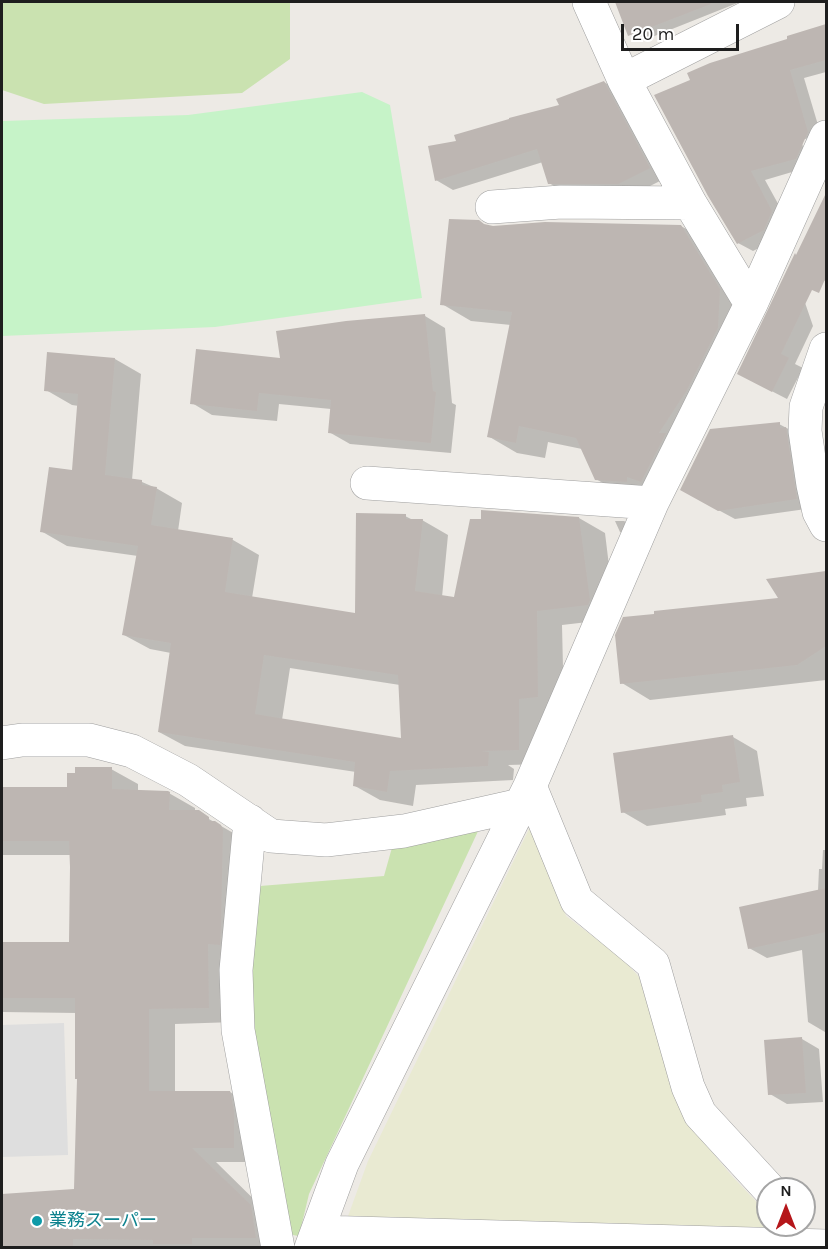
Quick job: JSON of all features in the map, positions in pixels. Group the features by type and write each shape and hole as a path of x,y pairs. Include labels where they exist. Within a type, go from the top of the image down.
{"street":[{"path":"589,2 624,80 690,203 751,304"},
{"path":"624,80 778,2"},
{"path":"818,1241 314,1240 342,1164 525,796 652,503 751,304 826,137"},
{"path":"492,207 561,202 690,203"},
{"path":"826,349 806,407 805,431 819,512 826,525"},
{"path":"367,483 652,503"},
{"path":"2,743 22,740 89,740 132,751 188,780 271,836 326,840 404,831 525,796"},
{"path":"525,796 577,901 653,964 688,1087 700,1114 758,1177"},
{"path":"249,821 236,970 238,1030 278,1248"}],"green space":[{"path":"2,2 290,2 290,59 242,93 44,104 2,90"},
{"path":"362,92 390,105 422,298 215,327 2,336 2,121 188,115"},
{"path":"480,827 309,1194 299,1236 286,1234 247,1007 260,886 384,876 393,844"},
{"path":"530,827 538,835 566,916 623,959 639,977 684,1118 756,1201 756,1234 347,1219 368,1161"}],"shaded area":[{"path":"64,1023 68,1155 2,1157 2,1025"}],"building":[{"path":"615,2 710,2 711,4 628,36"},
{"path":"826,24 826,60 790,70 808,132 796,159 751,171 772,211 764,230 737,244 708,196 654,95 690,80 687,73 710,63"},
{"path":"604,81 650,168 618,184 548,184 537,149 435,181 428,146 456,141 454,135 559,105 556,99"},
{"path":"826,193 826,277 819,293 812,290 781,354 789,358 772,392 737,374"},
{"path":"449,219 479,220 493,226 545,222 681,225 720,289 718,328 687,390 659,433 666,433 641,482 627,477 627,482 595,480 576,438 519,426 516,443 487,437 512,312 440,305"},
{"path":"425,314 433,391 436,392 431,443 328,433 331,400 259,393 257,411 190,404 196,349 280,358 276,331 346,321"},
{"path":"47,352 115,358 105,475 142,480 142,485 157,487 151,525 233,538 225,592 355,613 356,513 406,514 406,519 423,519 415,591 454,597 470,519 481,519 481,510 579,517 590,600 588,605 537,611 538,697 519,699 519,750 482,751 489,752 488,766 390,771 387,792 353,786 355,762 158,732 171,643 122,635 138,546 40,532 49,467 72,470 78,394 44,391","holes":["264,655 398,675 401,738 255,714"]},
{"path":"780,422 780,428 786,427 797,499 718,511 680,490 710,429"},
{"path":"826,571 826,646 797,665 620,684 615,635 623,617 654,614 654,611 778,598 766,579"},
{"path":"733,735 740,782 722,785 723,792 701,795 702,802 621,813 613,753"},
{"path":"75,767 112,767 112,789 168,791 170,792 169,810 199,810 209,817 209,821 215,821 221,825 223,830 220,945 208,944 209,1008 149,1009 149,1091 230,1091 234,1111 234,1148 192,1148 251,1205 256,1238 192,1238 192,1244 153,1244 153,1240 73,1239 73,1248 2,1248 2,1194 74,1189 77,1079 75,1079 75,998 2,998 2,942 69,942 70,867 69,841 2,841 2,787 67,787 67,773 75,773"},
{"path":"826,888 826,932 748,949 739,907"},
{"path":"802,1037 806,1093 768,1095 764,1040"}],"place":[{"name":"業務スーパー","path":"37,1221"}]}
